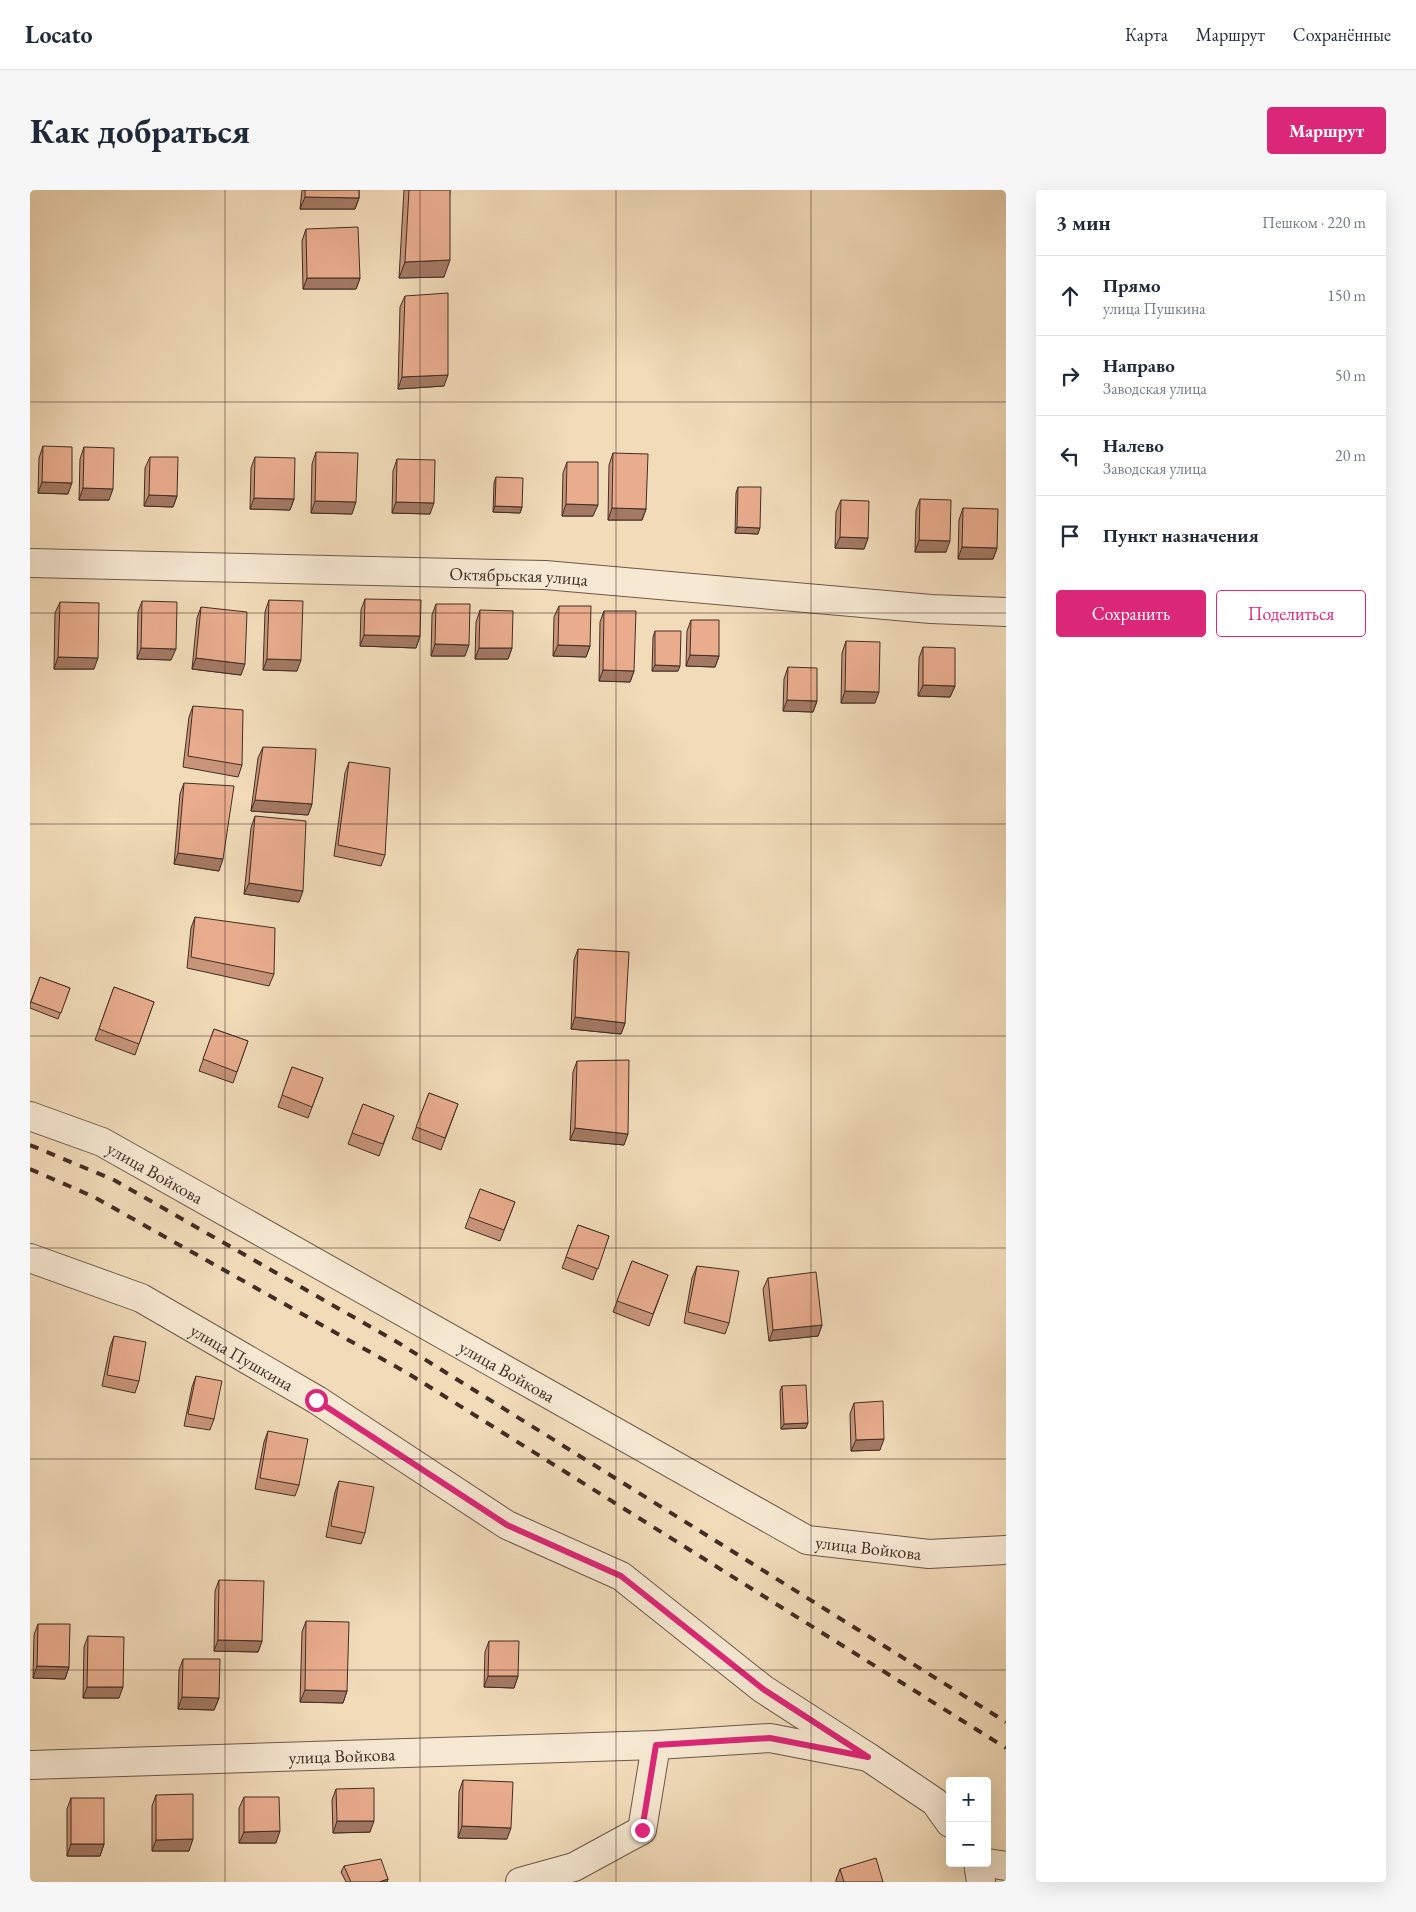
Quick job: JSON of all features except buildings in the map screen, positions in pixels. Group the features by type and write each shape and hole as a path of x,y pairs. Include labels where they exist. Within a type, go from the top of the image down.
{"street":[{"name":"Октябрьская улица","path":"30,563 545,576 931,609 1006,612"},
{"name":"улица Войкова","path":"30,1116 102,1142 807,1540 929,1554 1006,1550"},
{"name":"улица Пушкина","path":"30,1258 141,1298 316,1400 507,1525 621,1576 763,1689 935,1802 949,1822"},
{"name":"улица Войкова","path":"30,1764 656,1745 770,1738 868,1757"},
{"path":"520,1882 574,1867 642,1830 656,1745"},
{"path":"991,1864 1006,1866"},
{"path":"979,1867 981,1882"}],"railway":[{"path":"30,1145 114,1180 397,1342 1006,1722"},
{"path":"30,1169 94,1197 409,1374 1006,1748"}],"route":[{"path":"316,1400 507,1525 621,1576 763,1689 868,1757 770,1738 656,1745 642,1830"}]}
